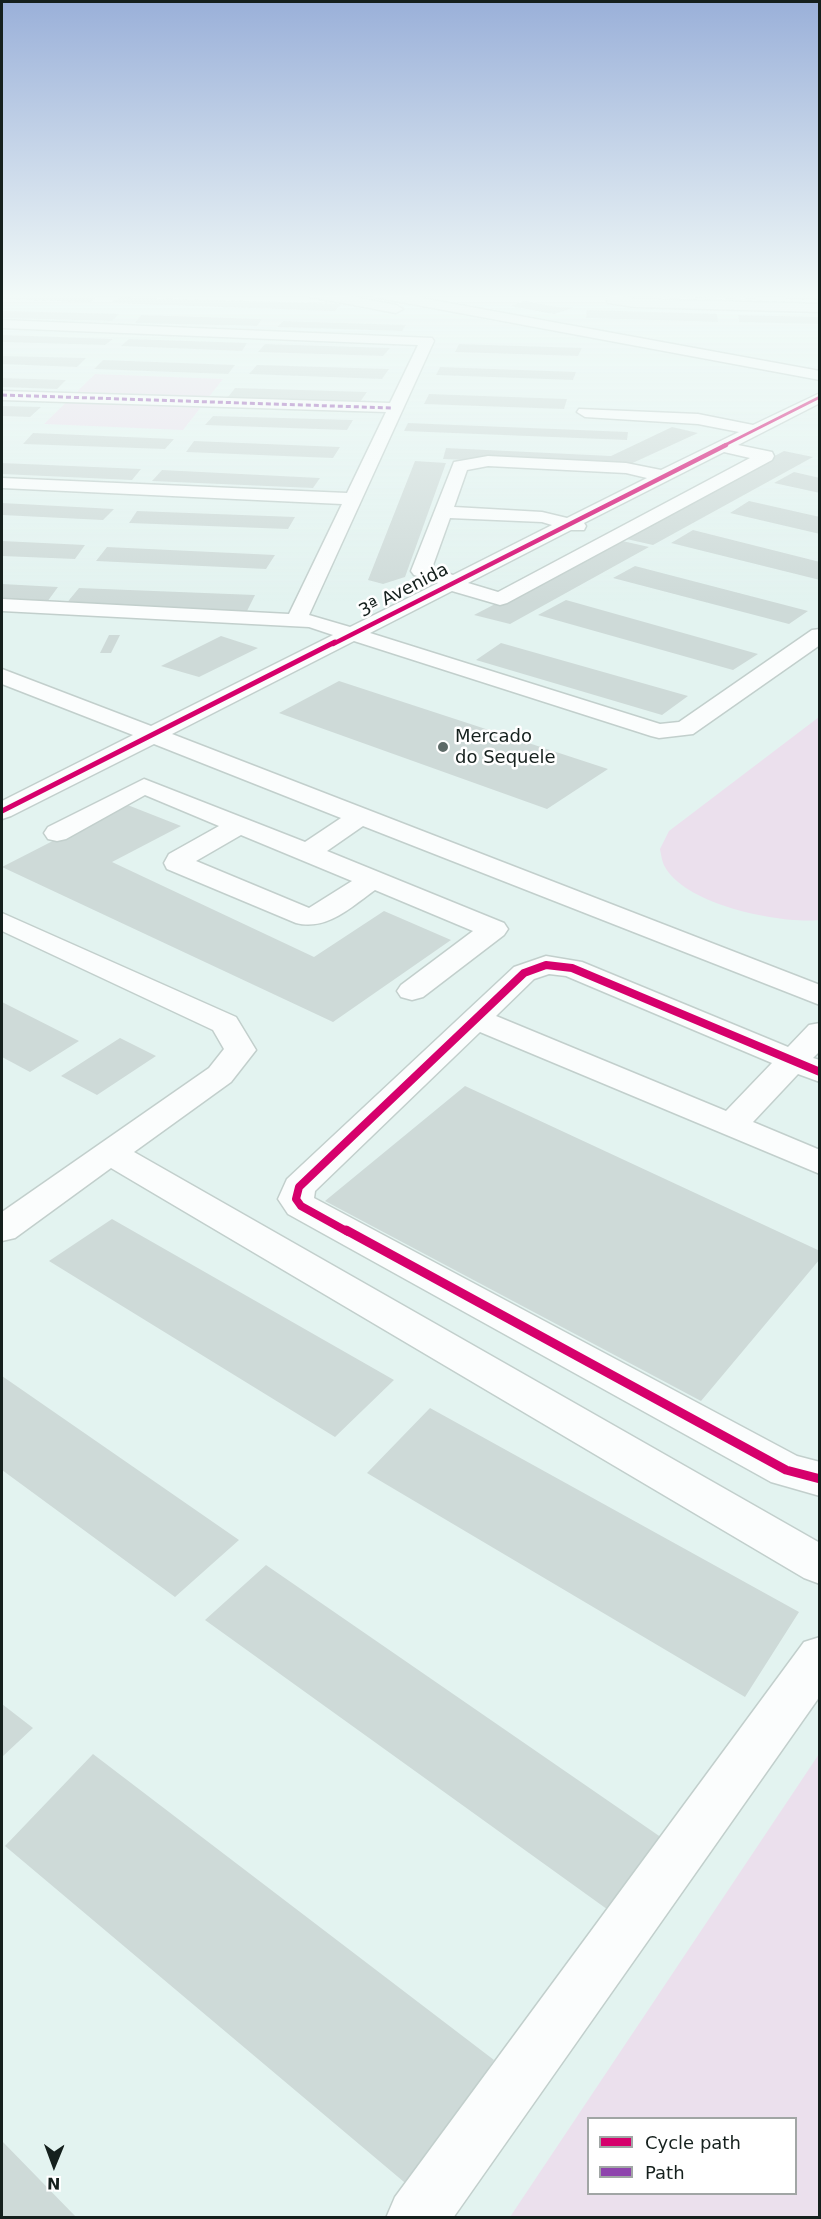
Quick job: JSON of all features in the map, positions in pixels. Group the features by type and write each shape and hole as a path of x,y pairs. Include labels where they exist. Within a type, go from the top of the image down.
{"street":[{"path":"49,397 393,408"},
{"path":"297,619 399,397"},
{"name":"3ª Avenida","path":"2,811 819,398"},
{"path":"585,412 698,419 756,430"},
{"path":"663,476 626,468 470,462 460,466 421,571 500,599 766,456 722,447"},
{"path":"2,483 351,499"},
{"path":"442,512 542,517 617,536"},
{"path":"2,605 297,619 354,634 659,731 684,729 819,635"},
{"path":"2,676 819,996"},
{"path":"57,833 144,786 494,929 412,991"},
{"path":"306,853 360,817"},
{"path":"239,825 178,860 177,863 306,917 320,915 371,880"},
{"path":"2,921 225,1024 240,1050 220,1076 2,1229"},
{"path":"806,1067 572,968 546,965 524,974 299,1187 296,1199 301,1206 786,1470 819,1479"},
{"path":"477,1019 819,1163"},
{"path":"731,1125 806,1067 819,1032"},
{"path":"110,1152 819,1565"},
{"path":"416,2217 819,1657"}],"shaded area":[{"path":"72,397 209,397 183,430 44,424"},
{"path":"819,717 819,920 781,919 735,909 692,892 676,880 664,865 660,849 669,831"},
{"path":"819,1754 819,2217 510,2217"}],"building":[{"path":"228,397 364,397 360,402"},
{"path":"428,397 567,399 564,409 424,404"},
{"path":"2,406 41,407 30,417 2,416"},
{"path":"213,416 353,420 347,430 205,425"},
{"path":"408,423 628,432 627,440 404,431"},
{"path":"672,427 698,433 626,466 443,459 446,448 611,456"},
{"path":"33,433 174,439 165,449 23,444"},
{"path":"194,441 340,447 333,458 186,452"},
{"path":"784,451 813,457 653,545 622,538"},
{"path":"415,461 446,463 405,577 383,584 368,580"},
{"path":"2,463 141,469 132,480 2,474"},
{"path":"162,470 320,478 313,488 152,481"},
{"path":"794,472 820,478 820,493 774,483"},
{"path":"749,501 820,517 820,534 730,513"},
{"path":"2,503 114,509 103,520 2,515"},
{"path":"137,511 295,517 288,529 129,523"},
{"path":"693,530 820,562 820,580 671,543"},
{"path":"618,540 649,547 510,624 474,615"},
{"path":"2,541 85,545 75,559 2,556"},
{"path":"107,547 275,555 266,569 96,561"},
{"path":"635,566 808,611 789,624 613,578"},
{"path":"2,584 58,587 47,602 2,599"},
{"path":"79,588 255,595 246,613 65,605"},
{"path":"566,600 758,654 733,670 538,615"},
{"path":"109,635 120,635 111,653 100,653"},
{"path":"221,636 258,648 199,677 161,666"},
{"path":"501,643 688,696 662,715 476,660"},
{"path":"339,681 608,769 547,809 279,713"},
{"path":"125,804 181,826 112,862 314,957 384,911 451,940 333,1022 2,867"},
{"path":"2,1002 79,1041 30,1072 2,1057"},
{"path":"120,1038 156,1056 97,1095 61,1076"},
{"path":"465,1086 820,1251 820,1259 701,1401 325,1201"},
{"path":"112,1219 394,1380 335,1437 49,1261"},
{"path":"2,1376 239,1540 175,1597 2,1470"},
{"path":"430,1408 799,1612 745,1697 367,1473"},
{"path":"266,1565 665,1840 611,1912 205,1620"},
{"path":"2,1704 33,1728 2,1757"},
{"path":"93,1754 494,2060 410,2187 5,1846"},
{"path":"2,2141 77,2218 2,2218"}],"marked path":[{"path":"49,397 393,408"}],"cycle path":[{"path":"2,811 820,397"},
{"path":"820,1072 572,968 546,965 524,973 299,1187 296,1199 301,1206 786,1470 820,1479"}],"place":[{"name":"Mercado do Sequele","path":"443,747"}]}
